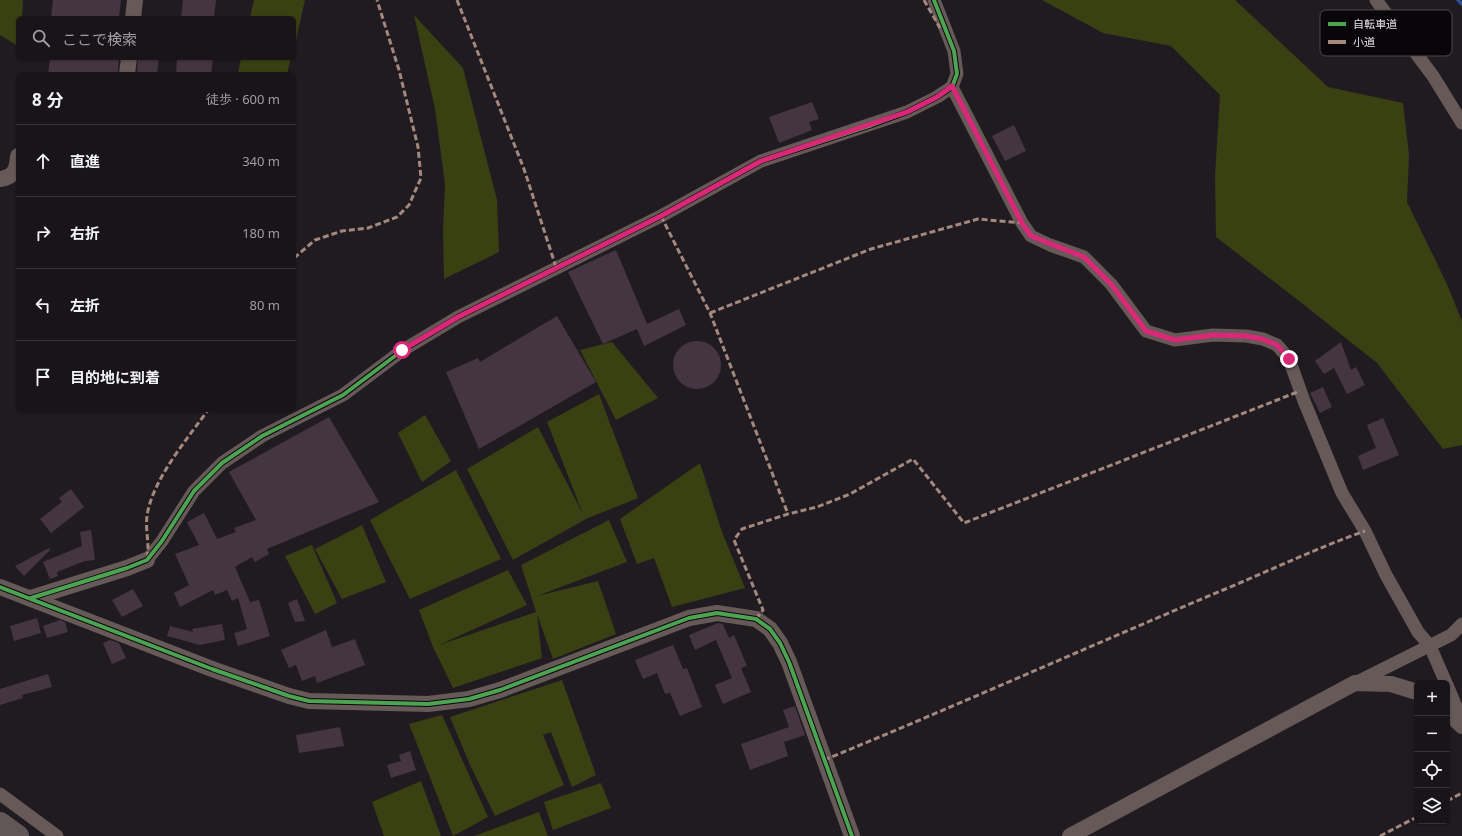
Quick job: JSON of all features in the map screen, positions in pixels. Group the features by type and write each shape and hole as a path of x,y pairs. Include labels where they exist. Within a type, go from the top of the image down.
{"highway":[{"path":"0,823 18,836"}],"street":[{"path":"133,16 135,0"},
{"path":"31,598 127,568 147,560 162,541 194,491 222,463 262,436 343,395 402,350 452,321 556,267 661,216 761,161 907,112 937,97 952,86 957,74 954,51 934,0"},
{"path":"1376,0 1384,10"},
{"path":"1418,56 1433,76 1462,123"},
{"path":"127,72 129,60"},
{"path":"952,86 1022,223 1031,236 1084,257 1111,284 1146,331 1175,340 1213,335 1246,336 1262,339 1277,345 1289,359 1304,401 1342,492 1365,531 1386,575 1418,632 1430,646 1444,680"},
{"path":"0,178 12,175 16,171"},
{"path":"0,587 212,669 289,696 309,701 428,704 469,699 500,690 688,618 717,612 756,619 770,629 780,643 789,662 852,836"},
{"path":"1070,836 1355,683 1451,635 1462,624"},
{"path":"1355,683 1391,684 1414,691"},
{"path":"1450,693 1462,721"},
{"path":"1450,713 1462,726"},
{"path":"0,794 57,836"}],"green space":[{"path":"0,0 23,0 22,16 16,16 16,45 0,35"},
{"path":"254,0 305,0 296,40 296,16 250,16"},
{"path":"1042,0 1235,0 1328,87 1403,103 1409,155 1407,202 1446,282 1462,321 1462,445 1443,449 1377,363 1216,237 1215,176 1220,95 1171,46 1103,33"},
{"path":"414,15 463,68 497,200 499,252 444,279 443,230 445,184 435,109"},
{"path":"241,60 290,60 288,72 238,72"},
{"path":"612,342 658,398 616,420 580,350"},
{"path":"599,394 638,498 586,519 513,560 467,469 538,427 583,514 547,422"},
{"path":"425,415 451,461 422,482 398,433"},
{"path":"700,463 722,532 745,588 672,607 654,558 637,564 620,519"},
{"path":"456,470 501,559 410,599 370,520"},
{"path":"609,520 627,562 537,596 598,581 616,634 553,659 537,614 542,658 453,688 433,647 419,610 508,570 527,605 439,645 536,612 521,565"},
{"path":"362,525 386,582 342,599 315,549"},
{"path":"312,545 337,603 315,614 285,556"},
{"path":"562,680 596,775 572,787 551,732 543,735 564,785 495,816 470,765 450,717"},
{"path":"442,715 488,817 453,836 409,724"},
{"path":"421,781 441,836 384,836 372,802"},
{"path":"601,783 611,808 553,830 544,802"},
{"path":"539,812 548,836 474,836"}],"building":[{"path":"53,0 121,0 119,16 51,16"},
{"path":"183,0 216,0 214,16 181,16"},
{"path":"50,60 119,60 118,72 48,72"},
{"path":"138,60 159,60 157,72 137,72"},
{"path":"177,60 213,60 211,72 176,72"},
{"path":"812,102 819,119 809,122 812,130 779,143 769,117"},
{"path":"1014,125 1026,151 1005,161 992,136"},
{"path":"616,250 647,324 679,309 686,325 644,346 637,329 603,344 568,272"},
{"path":"557,316 596,382 479,449 446,372 478,358 480,362"},
{"path":"692,341 702,341 711,345 717,351 720,356 720,374 711,385 702,389 692,389 683,385 677,379 673,370 673,360 677,351 683,345"},
{"path":"1341,342 1351,370 1356,367 1365,385 1347,394 1334,368 1324,374 1315,361"},
{"path":"1323,387 1332,407 1320,413 1310,393"},
{"path":"329,417 379,502 267,549 269,554 255,562 252,557 235,567 250,602 259,600 270,636 238,646 234,633 247,629 238,598 232,601 227,590 215,595 213,590 180,607 174,593 189,585 175,554 199,545 187,522 204,513 217,539 236,532 234,528 256,520 229,472"},
{"path":"1383,418 1399,455 1363,470 1358,456 1376,448 1367,425"},
{"path":"71,489 84,507 51,533 40,519 62,502 59,498"},
{"path":"91,530 95,560 85,561 57,572 58,576 50,579 43,562 82,546 80,532"},
{"path":"49,548 50,550 24,576 15,566"},
{"path":"133,589 143,606 122,617 112,600"},
{"path":"297,599 305,621 295,622 288,603"},
{"path":"37,618 41,633 14,641 10,626"},
{"path":"60,620 65,622 68,632 47,638 43,626"},
{"path":"718,623 723,624 729,638 734,635 747,666 741,668 751,692 723,704 715,685 732,678 716,640 695,650 689,635"},
{"path":"222,624 225,640 200,645 167,636 170,626 193,632 192,629"},
{"path":"326,630 332,647 355,639 365,665 317,683 315,676 302,681 296,665 289,668 281,650"},
{"path":"110,640 119,643 126,658 112,664 103,643"},
{"path":"673,645 683,669 687,668 702,707 680,716 670,693 665,694 657,673 643,679 635,660"},
{"path":"48,674 52,687 22,695 23,698 0,705 0,689"},
{"path":"795,706 805,735 784,742 788,756 750,770 741,744 789,727 783,710"},
{"path":"340,727 344,746 299,753 296,735"},
{"path":"410,751 416,770 391,778 387,765 401,761 399,755"}],"waterway":[{"path":"1458,0 1462,4"}],"marked path":[{"path":"296,256 315,240 342,231 368,228 397,217 409,205 421,178 418,147 399,70 377,0"},
{"path":"457,0 524,169 556,267"},
{"path":"924,0 940,28"},
{"path":"661,216 710,313 788,514"},
{"path":"710,313 871,249 978,219 1022,223"},
{"path":"756,619 763,610 734,540 742,529 788,514 817,507 850,494 913,459 964,523 1300,391"},
{"path":"147,558 147,516 150,502 163,474 181,446 206,412"},
{"path":"824,760 1312,552 1365,531"},
{"path":"1450,799 1462,793"},
{"path":"1380,836 1414,819"}],"cycle path":[{"path":"31,598 127,568 147,560 162,541 194,491 222,463 262,436 343,395 403,350 458,317 661,216 761,161 872,125 907,112 937,97 952,87 957,74 954,51 934,0"},
{"path":"0,587 212,669 289,696 309,701 428,704 469,699 500,690 689,618 717,613 756,619 770,629 780,643 789,662 852,836"}],"route":[{"path":"402,350 458,317 507,294 556,267 661,216 761,161 907,112 937,97 952,86 978,134 1022,223 1031,236 1050,245 1084,257 1111,284 1146,331 1175,340 1213,335 1246,336 1262,339 1277,345 1289,359"}]}
